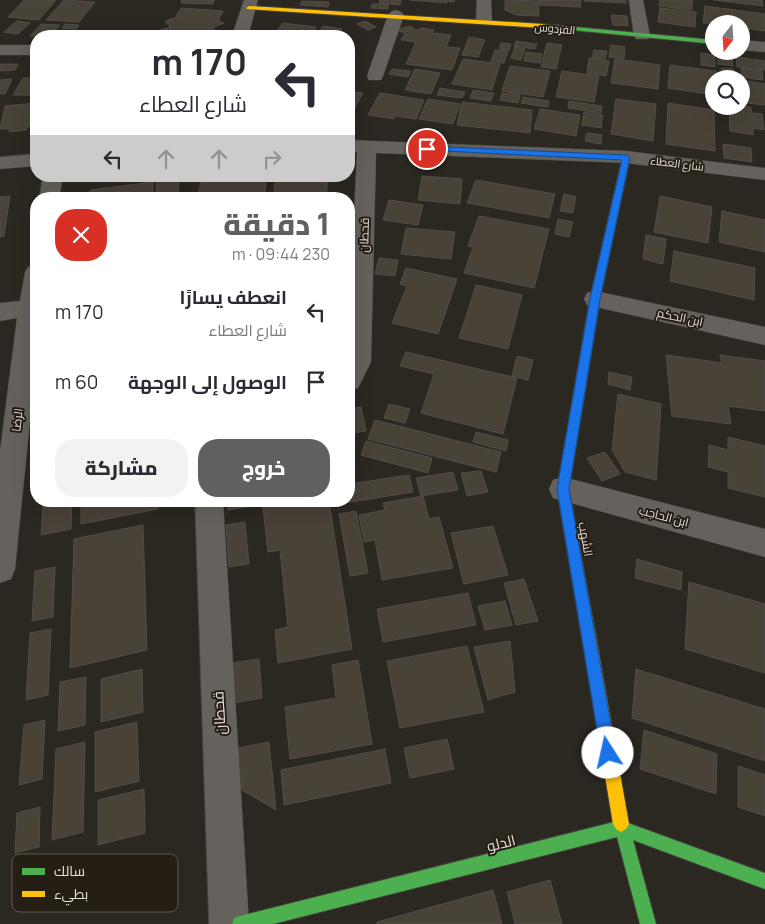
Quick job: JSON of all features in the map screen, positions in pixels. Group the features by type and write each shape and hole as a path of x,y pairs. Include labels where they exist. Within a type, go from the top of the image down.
{"street":[{"path":"484,0 484,22"},
{"path":"636,0 642,36"},
{"path":"242,30 250,4"},
{"name":"الفردوس","path":"250,4 705,41"},
{"path":"375,76 396,16"},
{"path":"750,46 765,47"},
{"path":"0,50 30,50"},
{"name":"شارع العطاء","path":"358,146 626,157 765,174"},
{"name":"قحطان","path":"355,370 359,362 358,146"},
{"name":"الشهب","path":"626,157 595,299 563,489 622,828 648,924"},
{"path":"0,163 30,160"},
{"name":"ابن الحكم","path":"595,299 765,336"},
{"path":"0,312 30,308"},
{"name":"الرضا","path":"0,569 2,526 30,308"},
{"name":"ابن الحاجب","path":"563,489 765,543"},
{"name":"قحطان","path":"208,507 228,924"},
{"path":"622,828 765,881"},
{"name":"الدلو","path":"240,924 622,828"}],"building":[{"path":"24,0 56,0 39,20 8,17"},
{"path":"64,0 95,2 79,22 46,20"},
{"path":"182,0 214,0 213,4 181,3"},
{"path":"380,0 401,0 400,5 379,3"},
{"path":"409,0 454,0 454,2 447,1 447,3"},
{"path":"505,0 538,1 539,16 516,15 505,10"},
{"path":"539,0 580,0 581,7 539,5"},
{"path":"626,0 626,3 584,1"},
{"path":"660,0 692,0 692,10 659,6"},
{"path":"714,0 762,0 763,6"},
{"path":"302,1 329,2 328,7 300,5"},
{"path":"372,4 388,4 388,9 371,8"},
{"path":"705,6 765,14 765,31 750,29 750,15 705,15 705,23 703,23"},
{"path":"181,8 223,11 218,21 224,23 214,27 213,30 160,30 168,28 170,25 165,22 167,20 175,18"},
{"path":"660,8 696,12 695,27 658,22"},
{"path":"611,15 627,16 628,26 613,25"},
{"path":"17,21 30,23 18,34 4,32"},
{"path":"365,21 376,27 368,30 357,24"},
{"path":"283,23 316,27 314,30 278,30"},
{"path":"41,24 60,25 55,30 36,30"},
{"path":"65,24 79,25 76,29 62,28"},
{"path":"323,26 342,29 341,30 320,30"},
{"path":"409,26 415,29 403,33 398,30"},
{"path":"422,28 434,30 432,33 451,35 446,47 460,48 452,70 406,64 416,42 401,40 405,34"},
{"path":"469,37 485,40 478,57 462,55"},
{"path":"516,41 537,44 535,49 514,46"},
{"path":"501,43 511,44 509,50 499,49"},
{"path":"547,43 562,45 556,69 541,67"},
{"path":"611,45 625,47 624,59 609,57"},
{"path":"515,47 525,49 521,60 511,58"},
{"path":"495,50 508,51 504,63 491,61"},
{"path":"594,50 607,51 605,59 592,58"},
{"path":"526,52 542,54 540,63 524,61"},
{"path":"701,53 705,54 705,60 715,60 715,67 701,65"},
{"path":"589,58 609,61 606,76 587,73"},
{"path":"463,59 500,64 492,90 452,84"},
{"path":"615,59 660,65 658,89 611,83"},
{"path":"750,59 765,61 765,70 737,67 736,60"},
{"path":"718,60 732,60 733,66 718,64"},
{"path":"0,64 18,64 15,70 0,71"},
{"path":"670,65 708,70 705,70 705,94 668,88"},
{"path":"510,66 550,71 543,97 502,91"},
{"path":"721,68 734,69 734,70 721,70"},
{"path":"741,68 762,71 763,80 750,78 750,70 741,70"},
{"path":"392,69 411,71 408,77 389,74"},
{"path":"415,69 440,73 431,94 405,90"},
{"path":"562,71 599,76 594,102 556,97"},
{"path":"23,78 30,78 30,95 13,95"},
{"path":"12,79 5,94 0,94 0,80"},
{"path":"750,82 765,84 765,105 750,103"},
{"path":"440,88 465,92 462,98 437,95"},
{"path":"473,90 494,93 491,101 470,98"},
{"path":"355,92 363,93 355,107"},
{"path":"380,93 424,100 416,119 395,116 394,119 368,115"},
{"path":"502,93 520,95 518,103 500,100"},
{"path":"523,97 549,101 548,107 521,103"},
{"path":"428,99 460,104 453,124 419,119"},
{"path":"616,99 656,104 653,141 611,134"},
{"path":"569,101 602,106 601,113 568,108"},
{"path":"462,102 532,110 530,133 457,125"},
{"path":"668,103 705,109 705,115 714,115 715,151 666,144"},
{"path":"30,104 30,127 27,127 26,130 9,132 10,129 0,129 5,106"},
{"path":"750,107 752,113 762,114 764,130 753,128 753,135 730,131 729,115 750,115"},
{"path":"540,109 580,115 576,136 534,129"},
{"path":"584,112 603,115 601,128 582,125"},
{"path":"587,133 602,135 601,144 585,141"},
{"path":"723,144 751,148 752,162 724,158"},
{"path":"422,176 462,179 460,204 418,200"},
{"path":"476,180 555,194 549,218 467,203"},
{"path":"153,182 153,192 90,192 90,190"},
{"path":"156,182 178,182 179,192 157,192"},
{"path":"201,182 266,182 264,192 199,192"},
{"path":"275,182 327,182 327,192 274,192"},
{"path":"564,194 576,197 573,213 560,211"},
{"path":"10,196 4,236 0,237 0,197"},
{"path":"660,196 712,207 708,243 654,232"},
{"path":"389,200 423,205 418,225 383,220"},
{"path":"722,211 765,220 765,252 719,242"},
{"path":"479,216 549,229 534,288 464,273 473,247 468,246"},
{"path":"558,219 573,222 569,237 555,234"},
{"path":"406,228 455,232 451,259 401,254"},
{"path":"646,235 666,239 663,264 643,259"},
{"path":"674,251 755,268 754,300 670,281"},
{"path":"379,258 398,260 395,276 375,274"},
{"path":"406,268 457,279 438,334 392,323 407,286 400,284"},
{"path":"476,285 522,295 508,349 459,338"},
{"path":"406,352 517,378 503,434 421,413 434,374 400,366"},
{"path":"666,355 722,363 720,355 765,361 765,411 728,406 731,424 672,416"},
{"path":"517,356 533,360 528,380 512,376"},
{"path":"609,372 632,377 630,390 608,384"},
{"path":"618,394 661,404 656,480 625,472 612,450"},
{"path":"389,404 410,409 405,423 384,418"},
{"path":"361,407 366,431 355,433 355,408"},
{"path":"375,420 501,452 496,472 368,439"},
{"path":"476,432 508,440 506,451 473,442"},
{"path":"728,437 765,446 765,497 728,488 728,472 708,467 709,445 728,450"},
{"path":"366,441 432,458 428,473 361,455"},
{"path":"605,452 620,474 602,481 587,458"},
{"path":"481,471 488,492 467,496 461,473"},
{"path":"453,472 458,490 421,496 416,478"},
{"path":"409,475 413,492 355,501 355,483"},
{"path":"423,496 429,519 439,517 453,568 382,580 375,540 364,542 359,515 385,510 383,503"},
{"path":"43,507 72,507 71,529 41,535"},
{"path":"81,507 158,507 158,509 81,524"},
{"path":"228,507 245,507 228,510"},
{"path":"263,507 330,507 352,649 278,663 275,630 288,627 280,550 268,552"},
{"path":"356,511 368,573 350,576 339,514"},
{"path":"245,522 249,564 229,567 226,525"},
{"path":"143,525 147,650 70,668 74,539"},
{"path":"493,526 508,575 464,584 451,533"},
{"path":"637,559 682,572 681,590 635,578"},
{"path":"55,567 53,617 32,621 35,571"},
{"path":"524,579 538,621 516,625 504,583"},
{"path":"689,582 765,604 765,673 685,649"},
{"path":"468,593 476,625 383,642 377,609"},
{"path":"505,601 512,625 485,630 478,606"},
{"path":"51,629 48,695 26,700 30,633"},
{"path":"510,641 515,692 488,700 474,647"},
{"path":"467,646 484,712 400,728 387,661"},
{"path":"259,659 262,698 234,703 232,663"},
{"path":"358,660 372,744 290,759 285,707 336,698 332,665"},
{"path":"142,669 143,712 101,722 101,679"},
{"path":"636,669 765,709 765,761 632,718"},
{"path":"86,677 85,725 58,731 60,682"},
{"path":"45,720 42,779 19,785 24,725"},
{"path":"137,722 139,781 95,792 95,732"},
{"path":"644,730 717,754 716,794 640,769"},
{"path":"447,739 454,769 410,778 404,748"},
{"path":"85,742 83,832 52,840 56,749"},
{"path":"269,742 276,810 242,790 238,748"},
{"path":"385,749 391,783 284,805 281,770"},
{"path":"738,766 765,775 765,816 738,807"},
{"path":"144,789 145,833 98,845 98,800"},
{"path":"40,807 39,847 15,853 17,813"},
{"path":"550,880 562,924 515,924 507,892"},
{"path":"493,890 502,924 377,924 377,922"}],"traffic: fast":[{"path":"543,26 705,41"},
{"path":"588,632 563,489 595,299 626,157"},
{"path":"621,824 648,924"},
{"path":"240,924 622,828 765,881"}],"traffic: slow":[{"path":"249,8 543,26"},
{"path":"588,632 621,824"}],"route":[{"path":"427,149 626,157 595,299 563,489 608,753"}]}
